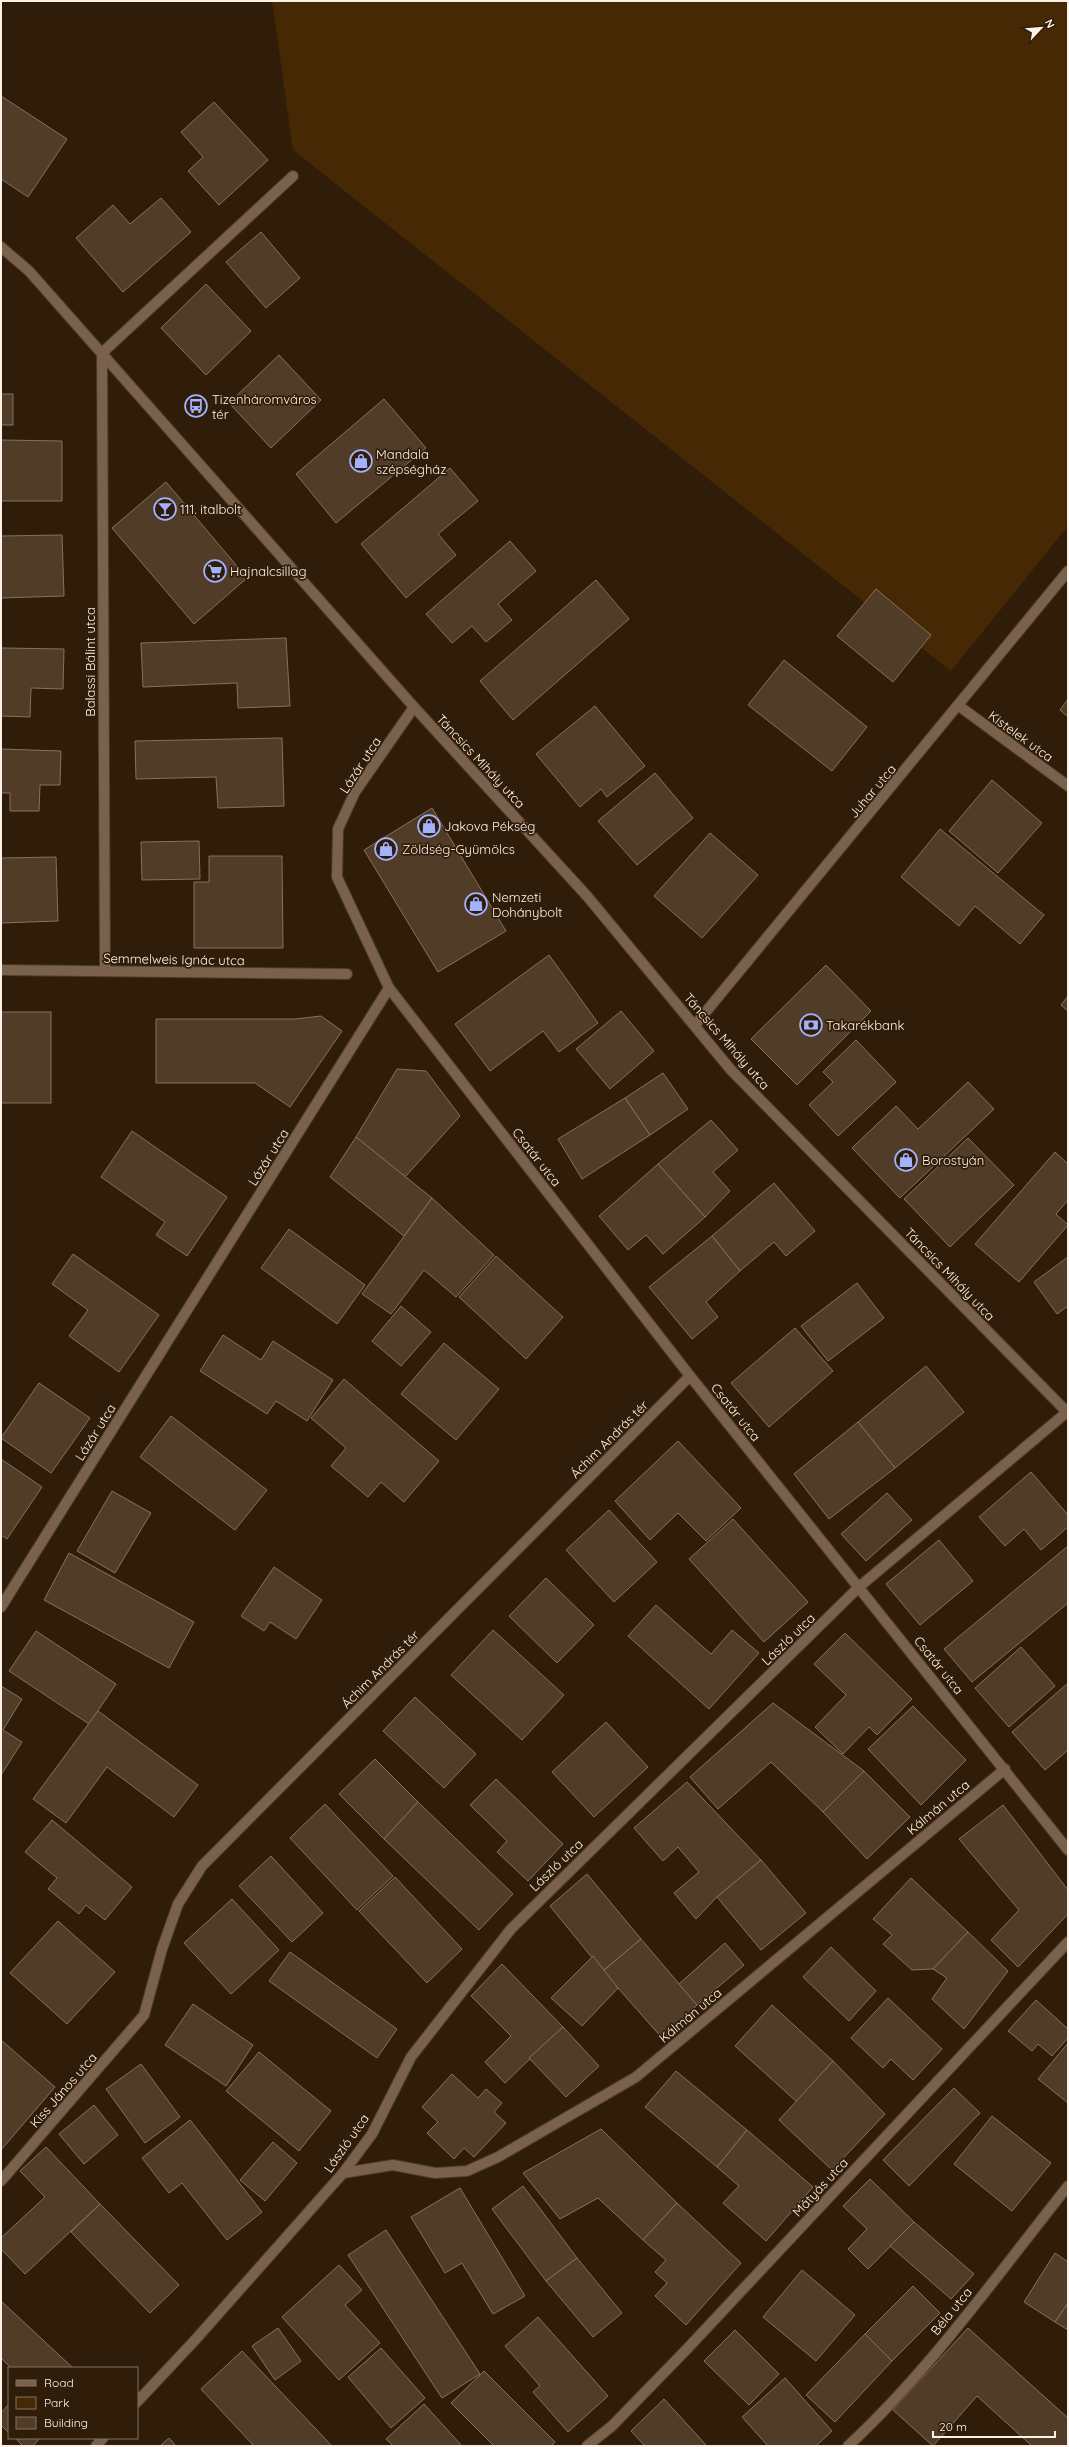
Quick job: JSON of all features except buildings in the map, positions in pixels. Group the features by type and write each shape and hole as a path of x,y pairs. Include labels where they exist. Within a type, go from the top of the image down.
{"street":[{"path":"102,352 293,176"},
{"path":"1,247 29,271 102,352 414,707"},
{"name":"Balassi Bálint utca","path":"102,352 105,971"},
{"name":"Juhar utca","path":"695,1025 959,706 1068,571"},
{"name":"Kistelek utca","path":"959,706 1068,786"},
{"name":"Lázár utca","path":"1,1607 389,988 337,877 338,830 355,792 414,707"},
{"name":"Táncsics Mihály utca","path":"414,707 587,896 731,1070 1068,1413"},
{"name":"Semmelweis Ignác utca","path":"1,970 347,974"},
{"name":"Csatár utca","path":"389,988 690,1376 1005,1769 1068,1850"},
{"name":"Áchim András tér","path":"144,2014 162,1949 178,1904 202,1866 690,1376"},
{"name":"László utca","path":"138,2401 196,2339 344,2173 372,2134 411,2057 511,1929 859,1587 1068,1413"},
{"name":"Kálmán utca","path":"344,2173 393,2165 435,2173 467,2171 498,2158 636,2077 1005,1769"},
{"name":"Mátyás utca","path":"587,2446 612,2426 686,2350 1068,1942"},
{"name":"Kiss János utca","path":"1,2182 144,2014"},
{"name":"Béla utca","path":"848,2446 881,2415 928,2361 1068,2186"}],"green space":[{"path":"272,1 1068,1 1068,526 951,671 293,150"}],"place":[{"name":"Tizenháromváros tér","path":"196,406"},
{"name":"Mandala szépségház","path":"361,461"},
{"name":"111. italbolt","path":"165,509"},
{"name":"Hajnalcsillag","path":"215,571"},
{"name":"Jakova Pékség","path":"429,826"},
{"name":"Zöldség-Gyümölcs","path":"386,849"},
{"name":"Nemzeti Dohánybolt","path":"476,904"},
{"name":"Takarékbank","path":"811,1025"},
{"name":"Borostyán","path":"906,1160"}]}
